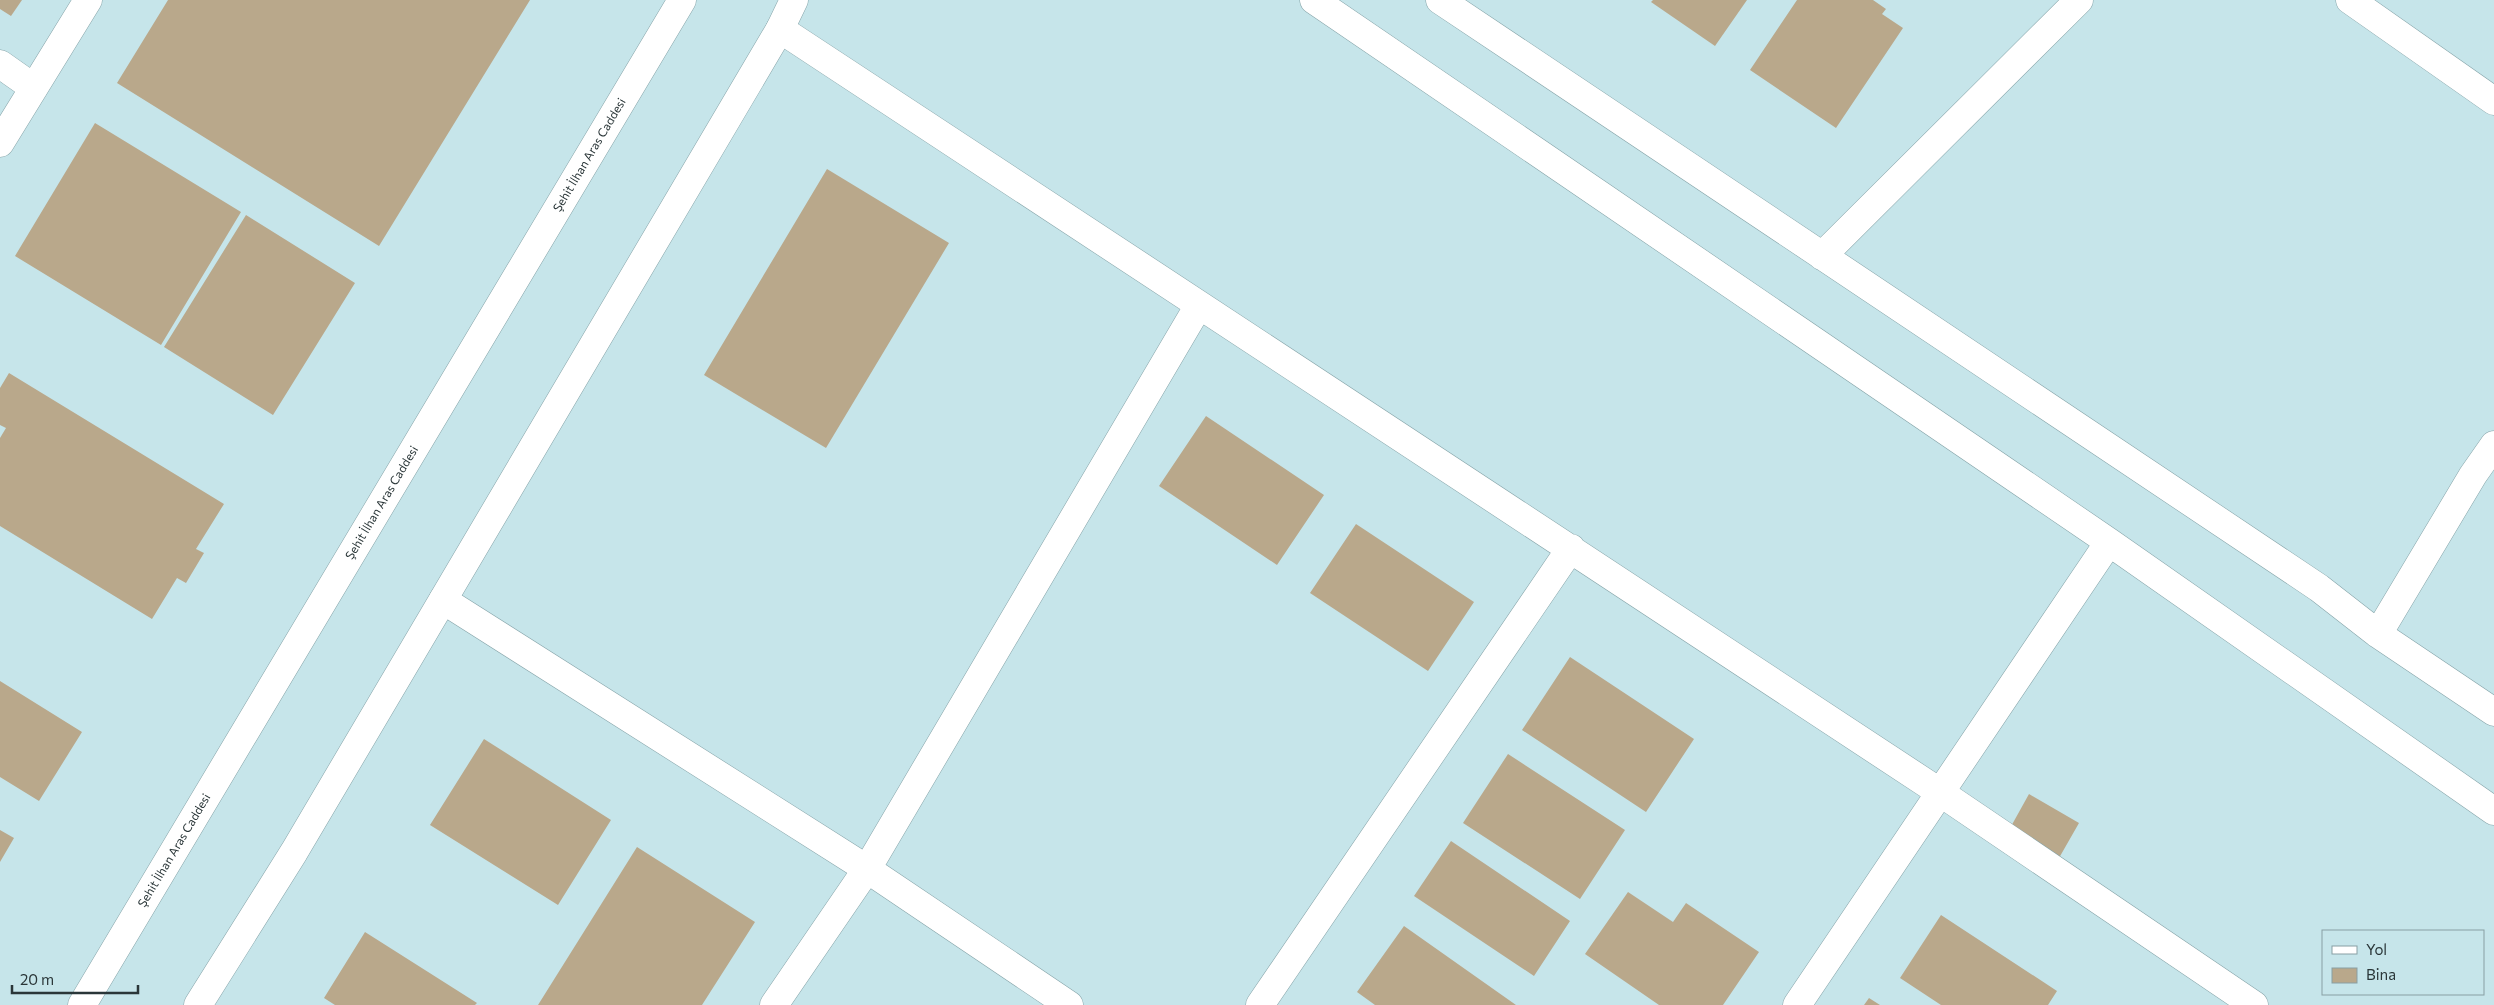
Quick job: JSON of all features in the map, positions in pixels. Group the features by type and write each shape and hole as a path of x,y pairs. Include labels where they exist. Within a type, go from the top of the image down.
{"street":[{"path":"0,143 88,0"},
{"name":"Şehit İlhan Aras Caddesi","path":"82,1005 682,0"},
{"path":"198,1005 294,852 780,29 794,0"},
{"path":"1314,0 2109,542 2494,812"},
{"path":"1440,0 2311,583 2378,634 2494,712"},
{"path":"1822,256 2079,0"},
{"path":"2350,0 2494,101"},
{"path":"780,29 1941,792 2254,1005"},
{"path":"0,64 34,88"},
{"path":"774,1005 867,869 1199,305"},
{"path":"2378,634 2473,475 2494,445"},
{"path":"1797,1005 2109,542"},
{"path":"1260,1005 1571,548"},
{"path":"443,600 867,869 1069,1005"}],"building":[{"path":"0,0 22,0 11,16 0,9"},
{"path":"168,0 530,0 379,246 117,83"},
{"path":"1653,0 1747,0 1715,46 1651,2"},
{"path":"1797,0 1873,0 1886,9 1882,14 1903,28 1836,128 1750,70"},
{"path":"95,123 241,212 161,345 15,256"},
{"path":"827,169 949,243 826,448 704,375"},
{"path":"246,215 355,283 273,415 164,347"},
{"path":"9,373 224,504 196,549 204,553 186,583 177,578 152,619 0,526 0,438 6,428 0,425 0,388"},
{"path":"1206,416 1324,495 1277,565 1159,486"},
{"path":"1356,524 1474,602 1428,671 1310,593"},
{"path":"1570,657 1694,739 1646,812 1522,730"},
{"path":"0,681 82,732 39,801 0,777"},
{"path":"484,739 611,820 558,905 430,825"},
{"path":"1508,754 1625,830 1580,899 1463,823"},
{"path":"2029,794 2079,823 2059,858 2009,830"},
{"path":"0,830 14,838 0,862"},
{"path":"1451,841 1570,921 1534,976 1414,896"},
{"path":"637,847 755,922 702,1005 538,1005"},
{"path":"1628,892 1673,922 1686,903 1759,952 1723,1005 1659,1005 1585,954"},
{"path":"1941,915 2057,991 2048,1005 1941,1005 1900,978"},
{"path":"1404,926 1516,1005 1375,1005 1357,992"},
{"path":"365,932 477,1003 475,1005 335,1005 324,998"},
{"path":"1869,998 1880,1005 1864,1005"}]}
